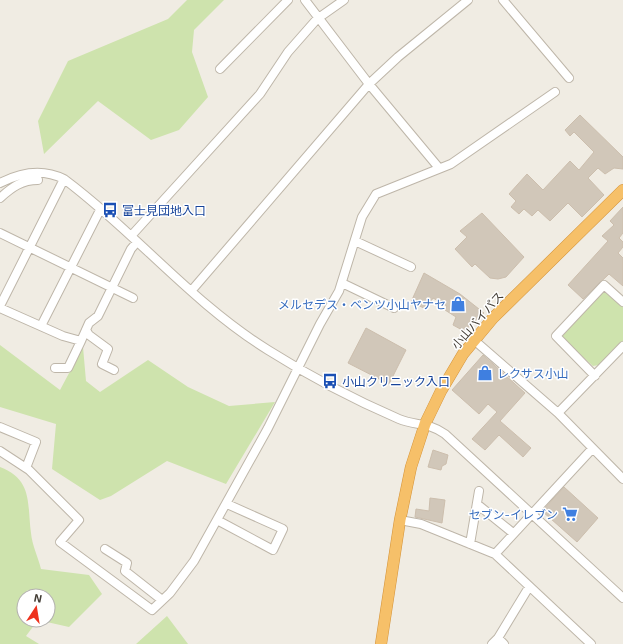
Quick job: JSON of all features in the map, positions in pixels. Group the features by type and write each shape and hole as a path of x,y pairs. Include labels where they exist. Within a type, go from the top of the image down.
{"highway":[{"name":"小山バイパス","path":"381,644 400,520 411,467 425,424 451,374 474,340 493,318 623,190"}],"street":[{"path":"220,69 288,0"},
{"path":"305,0 317,19 439,168"},
{"path":"131,236 260,94 288,52 317,19 344,0"},
{"path":"503,0 569,78"},
{"path":"192,290 369,84 398,57 464,1"},
{"path":"0,450 26,468 78,520 60,542 152,610 170,593 194,561 227,504 320,324 339,291 362,217 376,194 451,164 555,92"},
{"path":"0,183 24,173 33,172 49,173 64,179 243,334 298,368 401,419 425,424 445,434 532,512 623,598"},
{"path":"64,179 0,304 41,326 63,336 81,341"},
{"path":"0,198 10,188 20,183 38,180"},
{"path":"41,326 100,210"},
{"path":"0,233 133,298"},
{"path":"355,241 411,267"},
{"path":"54,368 68,368 89,323 98,316 131,249 137,242"},
{"path":"342,283 394,308"},
{"path":"595,376 556,336 604,285 623,302"},
{"path":"86,330 88,335 108,349 102,364 114,370"},
{"path":"474,340 558,413 623,479"},
{"path":"558,413 623,346"},
{"path":"0,427 36,442 26,468"},
{"path":"495,554 532,512 592,449"},
{"path":"470,544 479,491"},
{"path":"217,520 273,550 283,529 227,504"},
{"path":"477,504 514,533"},
{"path":"400,520 421,524 495,554 591,644"},
{"path":"105,549 127,563 125,571 162,600"},
{"path":"498,642 528,586"}],"green space":[{"path":"187,0 224,0 194,30 192,52 208,97 179,130 151,140 98,101 44,154 38,121 68,61 168,19"},
{"path":"606,289 623,304 623,341 599,365 593,366 562,338 562,334 601,290"},
{"path":"0,345 60,390 83,347 86,381 100,392 148,360 188,387 229,406 275,402 226,484 167,461 111,496 100,500 52,469 56,424 0,407"},
{"path":"0,467 11,472 23,486 28,502 32,538 41,569 89,575 102,594 69,627 56,624 56,588 16,588 16,628 32,628 26,636 39,644 0,644"},
{"path":"167,616 188,644 136,644"}],"building":[{"path":"580,115 623,157 623,169 614,168 605,174 598,168 588,178 604,195 582,217 568,203 550,221 538,210 532,216 524,209 519,214 511,207 516,201 509,194 527,174 543,190 570,161 579,170 594,152 574,132 570,136 565,130"},
{"path":"623,207 623,233 619,238 623,242 623,247 618,253 623,258 623,286 609,274 583,299 568,285 608,241 602,236 614,225 610,221"},
{"path":"482,213 524,257 506,277 498,279 490,278 475,264 472,267 455,249 467,237 460,231"},
{"name":"メルセデス・ベンツ小山ヤナセ","path":"424,273 460,294 484,313 464,331 453,325 456,317 445,310 447,306 433,298 426,309 411,302"},
{"path":"366,328 406,350 389,384 348,363"},
{"name":"レクサス小山","path":"483,355 525,393 500,421 531,448 523,457 499,435 485,450 472,439 497,412 488,404 479,414 452,390"},
{"path":"433,450 448,455 446,464 442,466 441,470 428,467"},
{"name":"セブン-イレブン","path":"564,487 598,518 577,542 542,511"},
{"path":"430,498 445,500 442,523 415,517 416,509 429,511"}],"place":[{"name":"富士見団地入口","path":"110,210"},
{"name":"メルセデス・ベンツ小山ヤナセ","path":"458,304"},
{"name":"レクサス小山","path":"485,373"},
{"name":"小山クリニック入口","path":"330,381"},
{"name":"セブン-イレブン","path":"570,514"}]}
